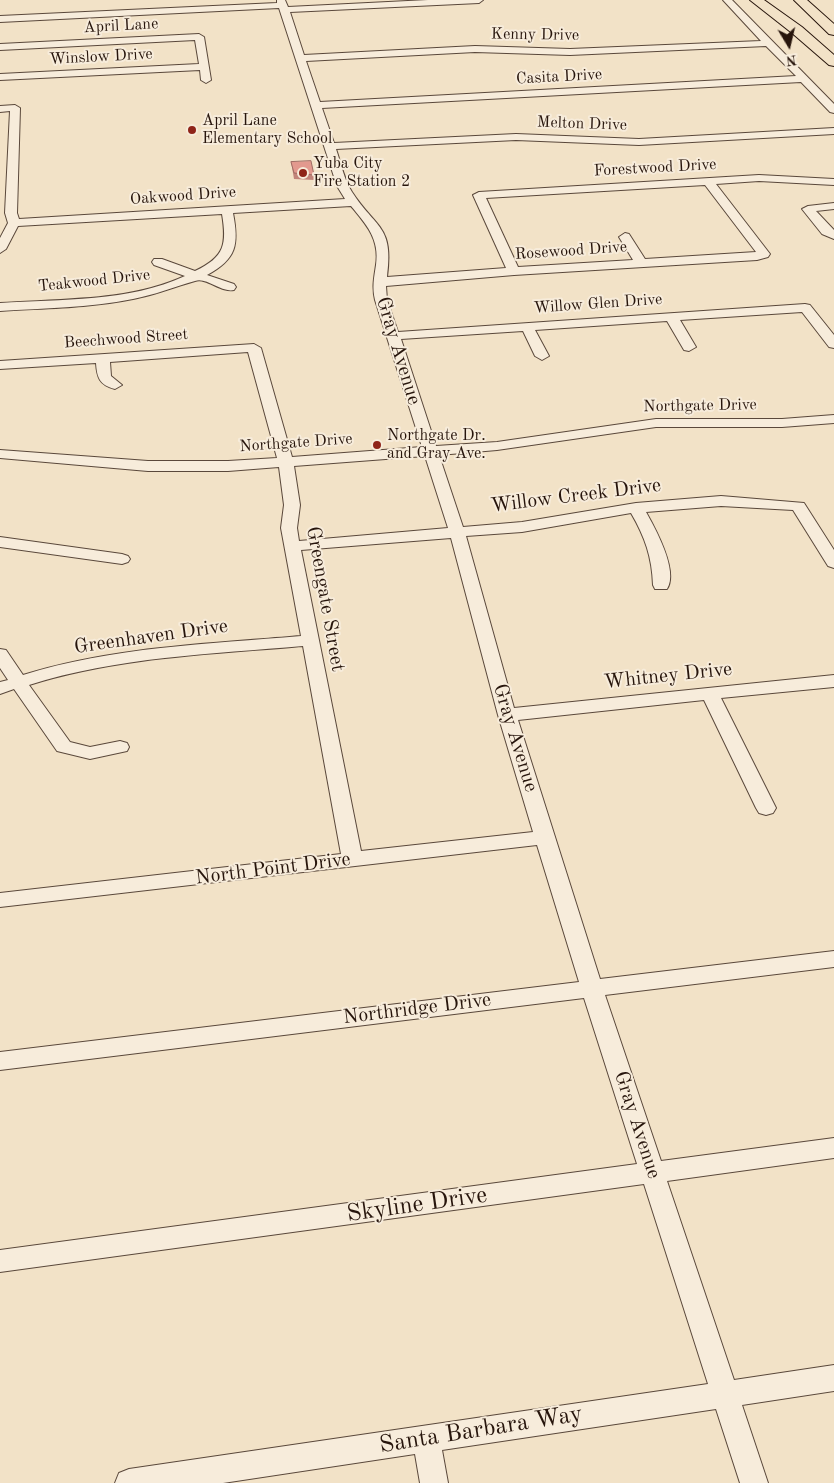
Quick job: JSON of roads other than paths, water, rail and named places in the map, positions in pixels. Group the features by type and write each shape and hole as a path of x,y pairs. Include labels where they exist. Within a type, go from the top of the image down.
{"highway":[{"path":"756,0 797,30 834,62"},
{"path":"773,0 834,58"},
{"path":"800,0 834,31"}],"street":[{"path":"0,20 283,5 479,0"},
{"path":"727,0 834,110"},
{"name":"Gray Avenue","path":"283,5 343,186 353,202 373,225 380,238 383,251 379,294 457,532 507,715 592,988 754,1483"},
{"name":"April Lane","path":"0,47 199,37 206,80"},
{"name":"Kenny Drive","path":"301,58 476,49 570,52 769,43"},
{"name":"Winslow Drive","path":"0,77 204,66"},
{"name":"Casita Drive","path":"316,105 803,79"},
{"path":"0,109 15,108 11,213 14,223 0,249"},
{"name":"Melton Drive","path":"329,146 516,137 639,142 834,131"},
{"path":"0,138 14,137"},
{"path":"0,177 12,176"},
{"name":"Forestwood Drive","path":"514,271 479,195 759,178 834,182"},
{"path":"708,181 764,254"},
{"name":"Oakwood Drive","path":"14,223 353,202"},
{"path":"834,206 808,209 826,230 834,235"},
{"name":"Teakwood Drive","path":"0,307 109,299 164,289 196,276 216,264 228,252 231,240 227,210"},
{"path":"625,237 641,263"},
{"name":"Rosewood Drive","path":"379,281 757,256 764,254"},
{"path":"158,262 230,288"},
{"name":"Willow Glen Drive","path":"393,336 805,308 834,344"},
{"path":"671,317 689,347"},
{"path":"527,327 542,356"},
{"name":"Beechwood Street","path":"0,365 254,348"},
{"name":"Greengate Street","path":"254,348 286,462 292,505 289,528 352,859"},
{"path":"103,358 104,378 115,385"},
{"name":"Northgate Drive","path":"0,454 166,467 219,466 497,446 613,428 656,424 782,423 834,419"},
{"name":"Willow Creek Drive","path":"293,546 522,527 636,508 720,501 798,506 834,563"},
{"path":"636,508 657,544 661,566 661,585"},
{"path":"0,542 122,559"},
{"name":"Greenhaven Drive","path":"0,688 71,668 140,656 310,640"},
{"path":"0,654 64,747 90,754 120,747"},
{"name":"Whitney Drive","path":"507,715 834,680"},
{"path":"710,694 766,808"},
{"name":"North Point Drive","path":"0,900 546,837"},
{"name":"Northridge Drive","path":"0,1061 834,959"},
{"name":"Skyline Drive","path":"0,1261 834,1148"},
{"name":"Santa Barbara Way","path":"128,1483 834,1378"},
{"path":"426,1439 434,1483"}],"place":[{"name":"April Lane Elementary School","path":"192,130"},
{"name":"Yuba City Fire Station 2","path":"303,173"},
{"name":"Northgate Dr. and Gray Ave.","path":"377,445"}]}
